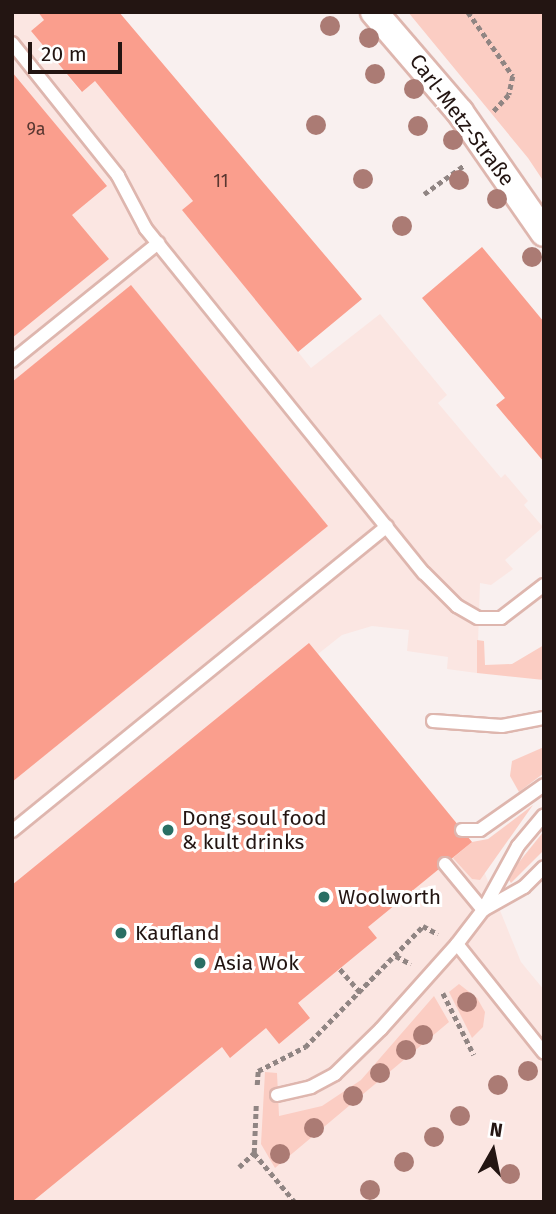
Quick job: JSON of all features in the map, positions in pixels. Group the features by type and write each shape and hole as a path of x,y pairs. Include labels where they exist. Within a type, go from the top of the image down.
{"street":[{"name":"Carl-Metz-Straße","path":"374,12 488,149 544,233"}],"lane":[{"path":"12,43 118,176 158,243 387,526 448,597 478,618 501,618 544,585"},
{"path":"12,360 158,243"},
{"path":"12,831 387,526"},
{"path":"433,721 502,726 544,718"},
{"path":"461,830 480,830 544,785"},
{"path":"277,1095 303,1089 335,1074 428,978 483,910 496,879 544,815"},
{"path":"445,864 483,910"},
{"path":"483,910 524,887 544,867"},
{"path":"457,944 544,1053"}],"path":[{"path":"468,12 513,76 509,95 488,116"},
{"path":"424,194 488,149"},
{"path":"295,1202 254,1153 258,1071 305,1047 424,926 457,944"},
{"path":"396,956 428,978 446,996 474,1055"},
{"path":"340,969 361,993"},
{"path":"239,1167 254,1153"}],"shaded area":[{"path":"12,12 38,12 44,20 31,31 81,92 95,81 193,201 183,210 311,368 380,314 447,395 438,403 501,478 505,474 528,501 524,505 543,527 505,560 513,569 491,585 480,583 477,673 447,669 448,657 407,651 409,630 372,626 342,635 318,654 472,842 521,962 544,990 544,1202 12,1202"},
{"path":"408,12 544,12 544,182 528,158"},
{"path":"477,640 484,641 485,665 512,664 544,645 544,680 477,673"},
{"path":"544,747 544,773 519,792 510,776 512,761"},
{"path":"533,805 480,880 472,879 453,858 472,842 488,839"},
{"path":"544,831 544,850 511,883 507,877"},
{"path":"459,984 477,998 485,1012 483,1027 472,1038 449,992"},
{"path":"434,996 449,1022 275,1168 261,1144 265,1072 277,1073 279,1116 322,1106 361,1080"}],"building":[{"path":"38,12 119,12 362,299 298,352 182,210 193,201 95,81 82,92 31,31 44,20"},
{"path":"12,72 107,186 72,215 109,259 12,338"},
{"path":"482,247 544,322 544,462 496,405 505,398 422,298"},
{"path":"131,285 328,526 12,782 12,382"},
{"path":"309,643 472,842 368,927 377,938 298,1003 310,1018 279,1044 266,1028 230,1058 222,1047 32,1202 12,1202 12,885"}],"place":[{"name":"Dong soul food & kult drinks","path":"168,830"},
{"name":"Woolworth","path":"324,897"},
{"name":"Kaufland","path":"121,933"},
{"name":"Asia Wok","path":"200,963"}]}
